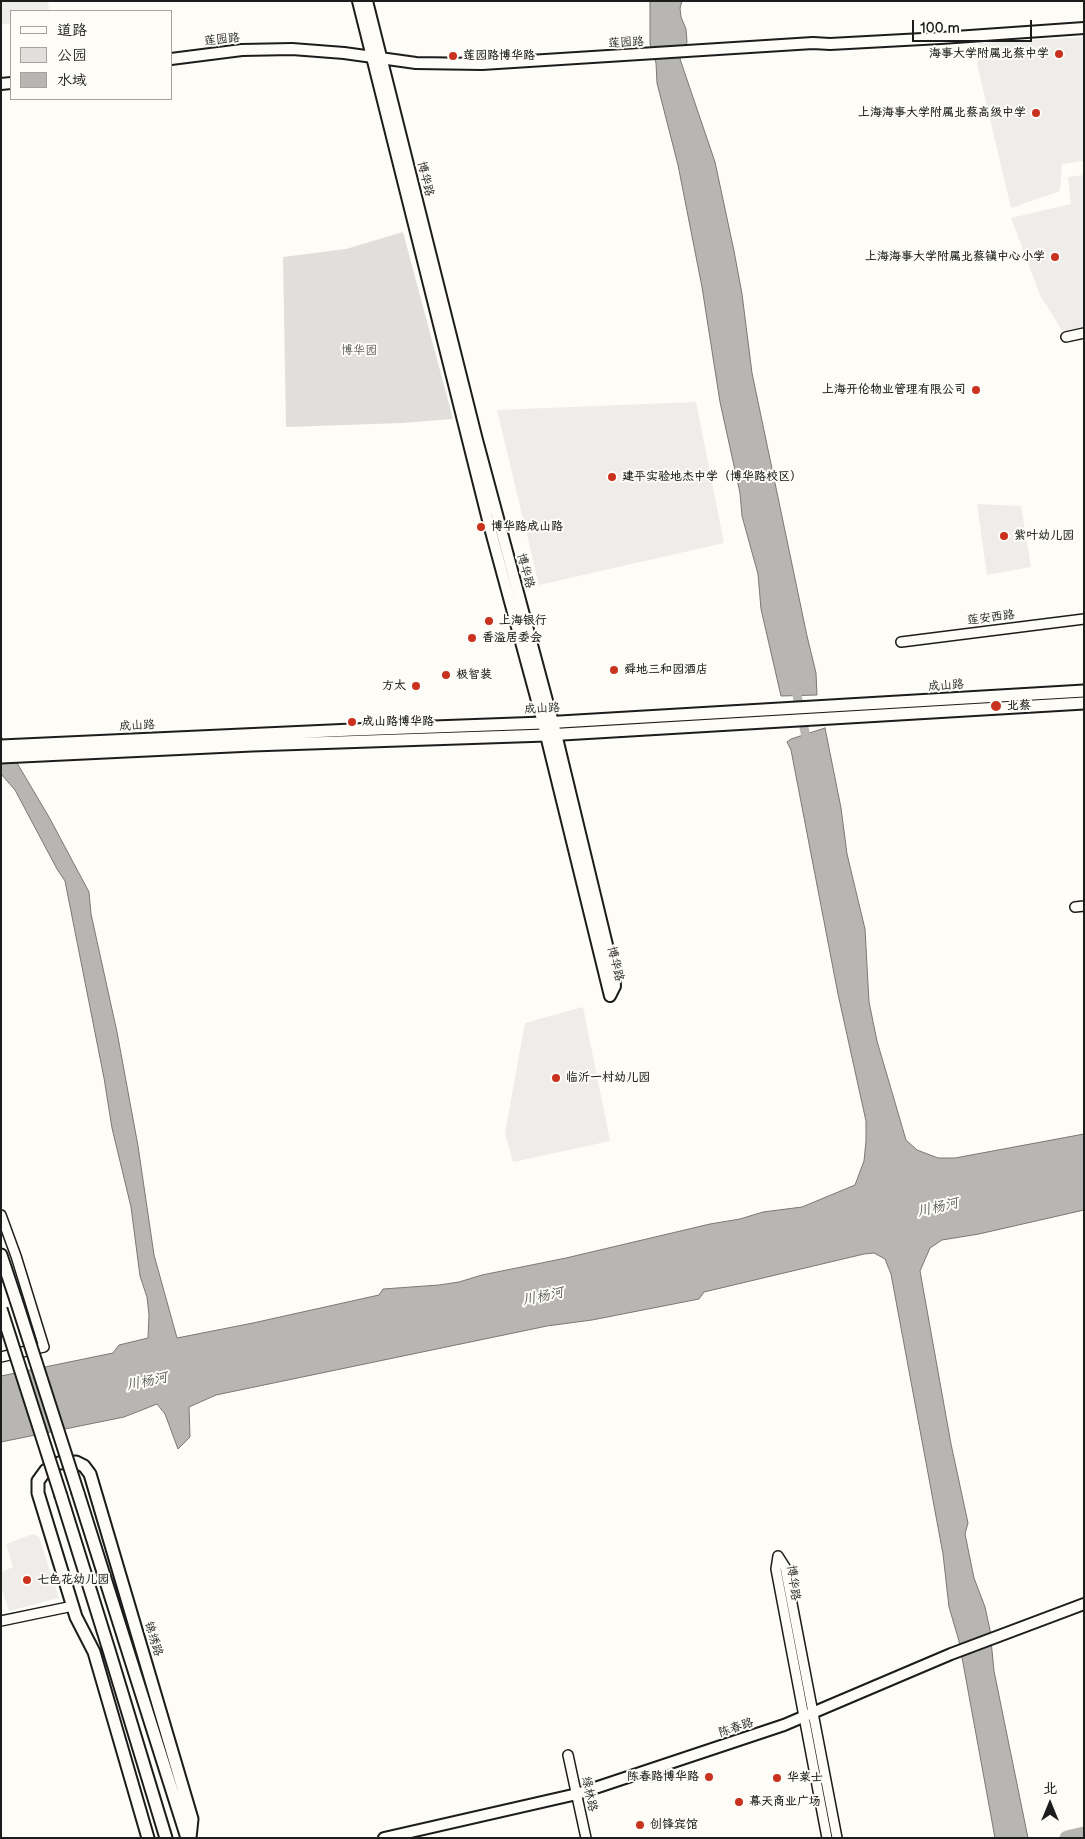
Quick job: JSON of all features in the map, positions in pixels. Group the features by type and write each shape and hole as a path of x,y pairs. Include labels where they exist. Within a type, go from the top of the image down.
{"main road":[{"name":"成山路","path":"1,757 37,750 352,730 549,729 770,716 1084,691"},
{"name":"成山路","path":"830,712 1084,703"},
{"name":"成山路","path":"1,746 37,750"},
{"name":"锦绣路","path":"1,1255 189,1838"},
{"path":"1,1309 109,1650 166,1838"},
{"name":"锦绣路","path":"148,1838 94,1652 76,1617 38,1493 38,1480 46,1470 53,1465 65,1462 76,1462 84,1466 90,1474 192,1819 189,1838"}],"street":[{"name":"博华路","path":"358,1 377,58"},
{"name":"博华路","path":"367,1 377,58 489,524 549,729 614,974 614,986 610,996 549,729"},
{"name":"莲园路","path":"172,59 219,52 267,49 318,50 416,63 470,64 1084,28"},
{"path":"1066,337 1084,333"},
{"name":"莲安西路","path":"901,642 1084,619"},
{"path":"1,1215 16,1256 44,1348 1,1357"},
{"name":"博华路","path":"827,1838 809,1715 785,1567 778,1556 776,1569 809,1715 836,1838"},
{"name":"陈春路","path":"384,1838 577,1794 776,1728 951,1654 1084,1604"},
{"path":"1,1621 73,1606"},
{"name":"绿林路","path":"568,1755 586,1838"}],"shaded area":[{"path":"1,1 48,1 49,10 10,10 10,23 1,25"},
{"name":"上海海事大学附属北蔡高级中学","path":"1084,37 1084,161 1062,164 1060,191 1011,208 977,64 979,43"},
{"name":"上海海事大学附属北蔡镇中心小学","path":"1084,175 1084,332 1066,337 1040,295 1011,218 1071,204 1068,177"},
{"name":"建平实验地杰中学（博华路校区）","path":"696,402 724,543 539,585 497,410"},
{"name":"紫叶幼儿园","path":"977,504 1021,506 1031,567 987,575"},
{"name":"临沂一村幼儿园","path":"583,1007 610,1141 513,1162 505,1133 525,1023"},
{"name":"七色花幼儿园","path":"33,1534 39,1537 59,1598 9,1611 1,1587 1,1572 13,1567 6,1544"}],"green space":[{"name":"博华园","path":"403,232 453,419 402,423 286,427 283,257 346,249"}],"water":[{"path":"650,1 682,1 680,8 681,17 686,29 687,42 680,59 715,162 742,294 752,373 816,673 817,695 781,696 761,609 758,574 742,516 740,493 720,402 702,287 678,165 657,83 656,63 650,44"},
{"name":"川杨河","path":"825,728 841,808 847,854 865,929 869,1002 877,1041 906,1140 917,1150 938,1158 955,1158 1084,1134 1084,1210 979,1234 942,1240 930,1248 920,1271 951,1444 968,1523 965,1534 974,1578 985,1607 990,1630 994,1671 1028,1838 995,1838 959,1641 949,1607 943,1554 891,1274 885,1259 874,1253 704,1292 699,1299 592,1320 547,1326 216,1395 189,1407 190,1437 178,1449 165,1414 157,1404 124,1417 1,1442 1,1376 113,1353 119,1345 148,1338 149,1315 147,1297 140,1276 131,1207 112,1128 65,881 15,790 1,774 1,736 49,817 89,892 91,914 117,1032 138,1146 154,1255 177,1338 379,1295 383,1289 459,1282 482,1275 740,1219 763,1212 802,1207 855,1185 864,1161 866,1121 838,994 791,750 787,742"}],"waterway":[{"path":"795,686 808,746"},
{"path":"1067,1838 1084,1834"}],"place":[{"name":"海事大学附属北蔡中学","path":"1059,54"},
{"name":"莲园路博华路","path":"453,56"},
{"name":"上海海事大学附属北蔡高级中学","path":"1036,113"},
{"name":"上海海事大学附属北蔡镇中心小学","path":"1055,257"},
{"name":"上海开伦物业管理有限公司","path":"976,390"},
{"name":"建平实验地杰中学（博华路校区）","path":"612,477"},
{"name":"博华路成山路","path":"481,527"},
{"name":"紫叶幼儿园","path":"1004,536"},
{"name":"上海银行","path":"489,621"},
{"name":"香溢居委会","path":"472,638"},
{"name":"舜地三和园酒店","path":"614,670"},
{"name":"极智装","path":"446,675"},
{"name":"方太","path":"416,686"},
{"name":"北蔡","path":"996,706"},
{"name":"成山路博华路","path":"352,722"},
{"name":"临沂一村幼儿园","path":"556,1078"},
{"name":"七色花幼儿园","path":"27,1580"},
{"name":"陈春路博华路","path":"709,1777"},
{"name":"华莱士","path":"777,1778"},
{"name":"幕天商业广场","path":"739,1802"},
{"name":"创锋宾馆","path":"640,1825"}]}
